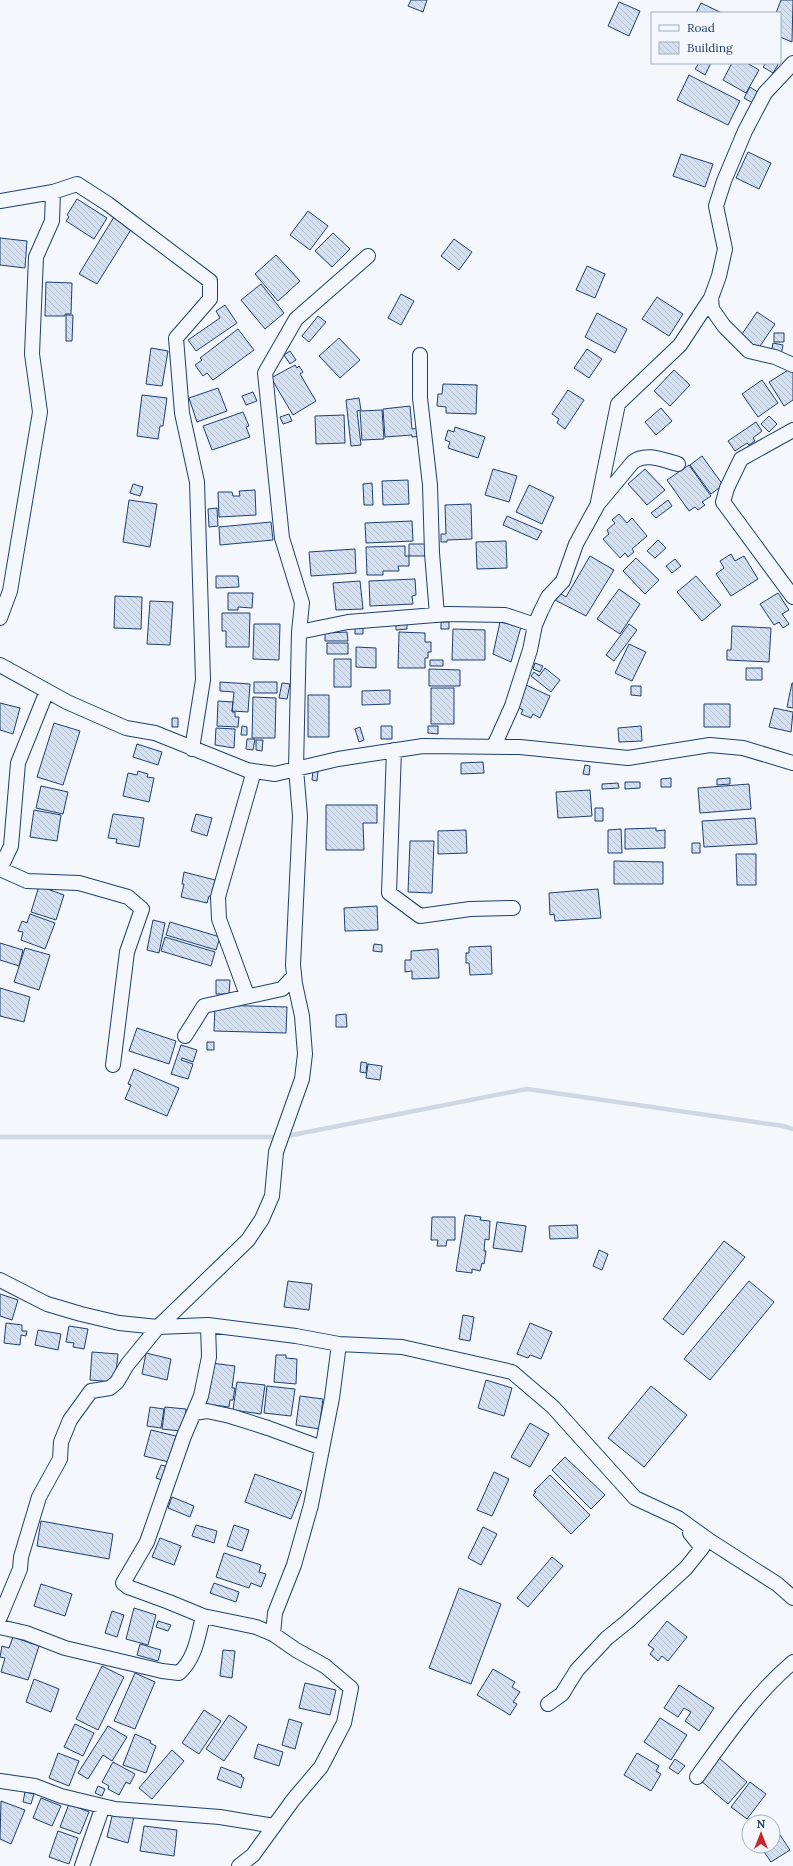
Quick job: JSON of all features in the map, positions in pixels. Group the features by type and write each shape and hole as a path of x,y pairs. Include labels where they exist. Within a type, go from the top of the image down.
{"street":[{"path":"598,504 618,404 680,345 711,298 719,276 725,249 716,206 724,181 745,131 765,93 793,63"},
{"path":"0,201 53,192 77,184 108,204 210,282 210,299 176,338 182,413 197,482 203,680 192,749"},
{"path":"0,618 10,591 40,412 32,354 36,257 52,221 53,192"},
{"path":"0,1617 3,1603 20,1569 21,1557 39,1498 60,1459 61,1442 70,1420 91,1392 110,1388 117,1382 127,1365 158,1327 248,1240 262,1219 272,1196 276,1152 302,1079 305,1054 302,1016 294,976 300,816 296,769 299,632 302,602 282,538 265,373 296,319 368,256"},
{"path":"711,298 712,309 724,326 750,351 775,357 793,364"},
{"path":"420,355 420,398 430,485 432,554 437,615"},
{"path":"793,430 740,459 727,488 723,502 793,597"},
{"path":"494,746 512,706 530,650 535,625 548,597 563,581 576,544 598,504 633,462 639,458 646,456 678,464"},
{"path":"299,632 348,622 437,615 505,615 535,625"},
{"path":"0,665 67,702 126,728 155,733 247,770 275,774 338,759 423,746 520,747 628,758 710,745 743,748 793,763"},
{"path":"47,691 18,763 11,846 0,869 26,881 79,883 128,897 142,909 127,952 112,1065"},
{"path":"394,750 389,893 420,916 470,909 514,908"},
{"path":"247,995 219,919 218,897 254,771"},
{"path":"185,1036 204,1006 282,988 294,976"},
{"path":"0,1280 47,1304 120,1323 158,1327 208,1325 296,1336 339,1344 402,1347 512,1372 554,1407 635,1498 678,1518 710,1541 777,1584 793,1598"},
{"path":"208,1325 209,1357 201,1396 184,1436 147,1542 123,1583 128,1587 203,1616 256,1627 273,1634 296,1650 325,1666 351,1688 344,1724 321,1767 293,1800 253,1855 239,1866"},
{"path":"273,1634 275,1613 294,1565 311,1505 332,1398 339,1344"},
{"path":"194,1413 207,1411 230,1416 322,1448"},
{"path":"548,1704 562,1694 577,1670 607,1638 628,1621 686,1568 702,1548 678,1518"},
{"path":"0,1627 26,1633 65,1648 162,1671 179,1673 188,1665 197,1644 203,1616"},
{"path":"697,1777 732,1728 780,1673 793,1662"},
{"path":"0,1781 35,1786 61,1796 115,1809 220,1817 274,1826"},
{"path":"82,1866 103,1806"}],"building":[{"path":"411,0 427,0 423,12 408,6"},
{"path":"781,0 793,0 792,42 781,37 781,12 776,12"},
{"path":"619,2 640,11 629,36 608,26"},
{"path":"701,3 720,12 696,12"},
{"path":"698,64 710,64 705,75 695,69"},
{"path":"731,64 749,64 759,70 746,93 723,80"},
{"path":"765,64 778,64 773,73 763,67"},
{"path":"689,75 740,101 728,125 677,100"},
{"path":"750,87 759,93 753,103 744,98"},
{"path":"748,152 771,163 759,189 736,178"},
{"path":"681,154 713,164 705,187 673,176"},
{"path":"77,199 107,218 94,239 66,221 69,217 67,215"},
{"path":"308,211 328,226 310,250 290,235"},
{"path":"114,217 132,228 97,284 79,274"},
{"path":"333,233 350,249 332,267 315,251"},
{"path":"0,238 27,241 25,268 0,265"},
{"path":"454,239 472,252 459,270 441,256"},
{"path":"276,255 300,281 278,301 255,274"},
{"path":"587,266 605,274 595,298 576,290"},
{"path":"46,282 72,283 71,314 65,314 65,316 45,316"},
{"path":"261,284 284,313 265,329 241,300"},
{"path":"401,294 414,301 401,325 388,318"},
{"path":"657,297 683,314 669,336 642,319"},
{"path":"225,305 237,323 196,351 188,340 220,318 216,311"},
{"path":"757,312 775,324 758,349 740,337"},
{"path":"597,313 627,329 615,353 585,337"},
{"path":"66,315 73,315 72,341 66,341"},
{"path":"318,316 326,322 309,342 302,336"},
{"path":"238,329 254,350 213,380 207,373 203,376 195,365 202,360 200,358"},
{"path":"774,333 784,333 784,342 774,342"},
{"path":"339,338 360,360 340,378 319,356"},
{"path":"773,343 783,345 781,356 771,354"},
{"path":"151,348 168,351 162,386 146,384"},
{"path":"587,349 602,359 589,378 574,368"},
{"path":"290,351 296,360 290,364 284,355"},
{"path":"295,365 297,368 299,366 303,372 300,374 316,401 293,415 271,378"},
{"path":"793,367 793,400 784,406 769,382"},
{"path":"674,370 690,385 670,406 654,391"},
{"path":"762,380 778,403 758,417 742,394"},
{"path":"443,384 477,385 476,414 446,413 446,407 437,406 438,394 442,394"},
{"path":"218,388 227,411 197,422 189,398"},
{"path":"568,390 584,400 565,429 557,423 559,419 552,414"},
{"path":"253,392 257,401 246,405 242,396"},
{"path":"142,395 167,398 163,426 160,426 158,439 137,436"},
{"path":"359,398 361,410 357,411 361,445 351,446 346,400"},
{"path":"410,406 412,429 420,428 421,436 412,437 412,435 385,437 383,409"},
{"path":"661,408 672,421 656,435 645,422"},
{"path":"382,410 384,439 362,440 360,411"},
{"path":"243,412 249,426 246,427 250,437 212,450 203,426"},
{"path":"289,414 292,421 283,424 280,417"},
{"path":"344,415 345,443 316,444 315,416"},
{"path":"769,416 777,424 769,432 761,424"},
{"path":"756,422 762,431 753,438 755,441 749,445 747,443 735,451 728,441"},
{"path":"455,427 485,437 478,458 448,448 450,442 445,440 448,430 454,432"},
{"path":"702,456 723,485 711,494 690,465"},
{"path":"689,465 711,496 702,502 705,505 698,510 695,507 689,511 667,480"},
{"path":"493,469 517,476 509,502 485,495"},
{"path":"645,469 665,490 647,505 628,484"},
{"path":"408,480 409,504 383,505 382,481"},
{"path":"372,483 373,505 364,505 363,484"},
{"path":"133,484 143,487 140,496 130,493"},
{"path":"529,485 554,497 542,524 516,512"},
{"path":"255,490 256,515 219,517 218,492 232,492 233,496 240,496 239,491"},
{"path":"129,500 157,504 150,547 123,542"},
{"path":"668,500 672,506 656,518 651,513"},
{"path":"471,504 472,539 447,540 447,542 441,542 441,534 446,534 445,505"},
{"path":"217,508 218,526 209,527 208,509"},
{"path":"619,514 627,523 632,518 647,536 632,549 634,552 628,557 625,553 620,558 603,539 609,534 607,530 615,523 612,520"},
{"path":"507,516 542,531 537,540 503,525"},
{"path":"412,521 413,541 366,543 365,523"},
{"path":"271,522 273,540 220,545 219,527"},
{"path":"658,540 666,548 655,558 647,551"},
{"path":"506,541 507,568 477,569 476,542"},
{"path":"409,544 426,544 426,556 409,556"},
{"path":"405,546 405,556 409,556 409,566 398,566 399,571 383,571 383,575 367,575 366,547"},
{"path":"355,549 356,573 311,576 309,552"},
{"path":"731,554 735,561 744,556 758,579 731,596 716,574 724,568 720,561"},
{"path":"590,556 614,570 586,616 555,600 559,593 566,597"},
{"path":"636,558 659,580 645,594 623,571"},
{"path":"675,559 681,566 672,573 666,566"},
{"path":"216,576 238,576 239,587 216,588"},
{"path":"696,576 721,605 702,621 677,592"},
{"path":"415,579 416,595 412,596 413,604 370,606 369,581"},
{"path":"360,581 363,609 336,610 333,583"},
{"path":"619,589 640,604 620,634 597,619"},
{"path":"228,593 253,593 252,608 238,607 238,610 228,610"},
{"path":"778,593 789,610 782,614 789,624 783,628 779,622 774,625 760,604"},
{"path":"115,596 142,597 141,629 114,628"},
{"path":"150,601 173,602 170,645 147,644"},
{"path":"222,613 250,613 249,647 226,647 226,631 222,631"},
{"path":"396,622 407,622 407,629 396,630"},
{"path":"441,622 449,622 449,629 441,629"},
{"path":"500,622 521,627 511,662 493,654"},
{"path":"254,624 280,624 279,660 253,659"},
{"path":"629,624 637,630 614,661 606,655"},
{"path":"355,626 363,626 363,634 355,634"},
{"path":"732,626 771,628 769,662 727,660 727,650 731,650"},
{"path":"453,629 485,630 485,660 452,660"},
{"path":"347,632 348,641 325,641 325,633"},
{"path":"399,632 425,633 425,642 431,642 431,652 428,652 428,658 425,658 425,668 398,668"},
{"path":"327,643 348,643 348,654 327,654"},
{"path":"629,644 646,652 632,681 615,673"},
{"path":"356,647 376,648 376,668 356,667"},
{"path":"334,659 351,659 351,687 334,687"},
{"path":"430,660 443,660 443,666 430,666"},
{"path":"535,663 543,666 540,672 533,669"},
{"path":"545,668 560,680 551,692 531,676 534,672 539,676"},
{"path":"746,668 762,668 762,680 746,680"},
{"path":"429,669 460,670 460,686 429,686"},
{"path":"220,682 250,684 248,712 232,711 234,692 220,691"},
{"path":"254,682 277,682 277,693 254,693"},
{"path":"282,683 290,684 287,699 279,698"},
{"path":"793,683 793,708 787,707"},
{"path":"526,685 550,696 540,718 533,714 531,718 521,714 523,710 516,706"},
{"path":"631,686 641,686 641,696 631,695"},
{"path":"431,688 454,688 454,724 431,724"},
{"path":"390,690 390,704 362,705 362,691"},
{"path":"308,695 329,695 329,737 308,737"},
{"path":"253,697 276,698 275,738 252,738"},
{"path":"218,701 233,702 232,712 235,712 235,717 239,717 238,727 217,726"},
{"path":"0,703 20,708 13,734 0,730"},
{"path":"704,704 730,704 730,727 704,727"},
{"path":"774,708 793,712 791,732 769,727"},
{"path":"172,718 178,718 178,727 172,727"},
{"path":"54,723 80,731 63,785 37,777"},
{"path":"242,726 247,727 247,735 241,735"},
{"path":"381,726 392,726 392,739 381,739"},
{"path":"428,726 438,726 438,734 428,733"},
{"path":"641,726 642,741 619,742 618,728"},
{"path":"360,727 364,740 359,742 355,729"},
{"path":"216,728 235,729 234,748 215,745"},
{"path":"247,739 255,739 253,750 246,749"},
{"path":"256,740 263,740 262,751 256,750"},
{"path":"137,744 162,752 158,765 133,757"},
{"path":"483,762 484,773 461,774 461,763"},
{"path":"585,765 590,766 589,775 583,774"},
{"path":"138,771 148,774 147,777 154,778 149,802 123,796 128,773 137,775"},
{"path":"313,771 318,771 317,781 312,780"},
{"path":"671,778 671,787 661,787 661,779"},
{"path":"730,778 730,784 717,785 717,779"},
{"path":"625,782 640,782 640,788 625,789"},
{"path":"618,783 619,788 602,789 602,784"},
{"path":"749,784 751,809 700,813 698,788"},
{"path":"41,786 68,792 63,814 36,808"},
{"path":"590,790 592,816 558,818 556,792"},
{"path":"326,805 377,805 377,823 363,823 364,850 326,850"},
{"path":"595,808 603,808 603,821 595,821"},
{"path":"34,810 61,815 57,841 30,837"},
{"path":"113,814 144,818 139,847 116,843 117,839 108,838"},
{"path":"196,814 212,818 207,836 191,831"},
{"path":"755,818 757,844 704,847 702,821"},
{"path":"656,828 656,831 665,830 665,848 625,849 625,829"},
{"path":"621,829 622,853 608,853 608,830"},
{"path":"466,830 467,853 438,854 438,831"},
{"path":"410,841 434,841 432,893 408,892"},
{"path":"692,843 700,843 700,853 692,853"},
{"path":"736,854 756,854 756,885 737,885"},
{"path":"614,861 663,862 663,884 614,884"},
{"path":"184,872 215,880 211,896 209,896 207,903 181,897 184,884 182,884"},
{"path":"39,886 64,895 56,920 31,912"},
{"path":"598,889 601,918 555,921 554,914 550,915 549,893"},
{"path":"377,906 378,930 345,931 344,908"},
{"path":"30,914 55,923 45,949 21,940 23,932 18,931 22,921 27,923"},
{"path":"153,920 165,923 159,953 147,950"},
{"path":"170,922 220,937 216,950 166,935"},
{"path":"165,937 215,952 211,966 161,951"},
{"path":"0,943 23,950 19,966 0,960"},
{"path":"374,944 382,945 382,952 373,951"},
{"path":"491,946 492,974 470,975 469,963 466,963 466,953 469,953 469,947"},
{"path":"25,948 50,955 39,990 14,982"},
{"path":"438,949 439,978 412,979 412,971 405,972 405,960 411,960 411,951"},
{"path":"216,980 230,980 229,994 216,994"},
{"path":"0,988 30,997 24,1022 0,1016"},
{"path":"215,1005 287,1007 286,1033 214,1031"},
{"path":"346,1014 347,1027 336,1027 336,1015"},
{"path":"137,1028 176,1041 169,1064 129,1051"},
{"path":"207,1042 214,1042 214,1050 207,1050"},
{"path":"181,1045 197,1050 193,1062 182,1058 181,1060 193,1064 188,1079 171,1074"},
{"path":"361,1062 367,1063 366,1073 360,1072"},
{"path":"368,1064 382,1066 380,1080 366,1078"},
{"path":"134,1069 179,1088 167,1116 125,1099 131,1085 128,1084"},
{"path":"465,1215 481,1217 480,1220 490,1221 489,1240 485,1239 484,1251 486,1251 484,1264 482,1263 480,1271 472,1269 472,1273 456,1271"},
{"path":"432,1217 455,1217 455,1240 447,1240 446,1246 437,1246 438,1240 431,1240"},
{"path":"497,1222 526,1226 522,1252 493,1248"},
{"path":"577,1225 578,1238 550,1239 549,1226"},
{"path":"724,1241 745,1257 683,1335 663,1319"},
{"path":"599,1250 608,1254 602,1270 593,1266"},
{"path":"288,1281 312,1284 309,1310 284,1307"},
{"path":"749,1281 774,1302 710,1380 684,1359"},
{"path":"0,1294 18,1300 12,1320 0,1316"},
{"path":"463,1315 474,1317 470,1341 459,1339"},
{"path":"6,1323 22,1325 22,1331 27,1331 26,1336 21,1335 20,1345 4,1343"},
{"path":"530,1323 552,1332 541,1359 530,1355 528,1358 517,1354"},
{"path":"69,1326 88,1329 84,1349 73,1347 74,1343 66,1342"},
{"path":"38,1330 61,1334 58,1350 35,1345"},
{"path":"92,1352 118,1354 115,1382 90,1380"},
{"path":"146,1353 171,1359 167,1380 142,1374"},
{"path":"276,1355 286,1355 286,1358 297,1359 296,1384 274,1382"},
{"path":"211,1363 235,1366 232,1388 235,1388 233,1400 230,1400 229,1407 205,1404"},
{"path":"486,1380 512,1388 504,1416 478,1408"},
{"path":"237,1382 265,1385 261,1414 233,1410"},
{"path":"267,1386 295,1389 291,1416 264,1413"},
{"path":"651,1386 687,1415 644,1467 608,1438"},
{"path":"300,1396 323,1399 319,1429 296,1425"},
{"path":"150,1407 164,1409 161,1428 147,1426"},
{"path":"165,1407 186,1409 184,1425 180,1431 162,1429"},
{"path":"530,1423 549,1434 530,1467 511,1457"},
{"path":"151,1430 176,1436 169,1462 144,1456"},
{"path":"565,1457 605,1495 591,1509 552,1470"},
{"path":"161,1465 169,1467 165,1481 156,1478"},
{"path":"494,1472 509,1479 492,1516 477,1510"},
{"path":"255,1474 302,1491 291,1519 245,1502"},
{"path":"550,1475 590,1515 571,1534 533,1495 536,1492 534,1491"},
{"path":"172,1497 194,1506 190,1517 168,1508"},
{"path":"41,1521 113,1534 109,1559 37,1546"},
{"path":"196,1525 217,1531 214,1543 192,1536"},
{"path":"234,1525 249,1530 242,1551 227,1546"},
{"path":"483,1527 497,1534 481,1565 468,1558"},
{"path":"160,1538 181,1546 174,1565 152,1557"},
{"path":"224,1553 261,1565 259,1572 266,1574 261,1587 251,1583 249,1588 216,1577"},
{"path":"552,1557 563,1566 528,1607 517,1598"},
{"path":"214,1583 239,1592 236,1602 210,1593"},
{"path":"41,1584 72,1594 65,1616 34,1606"},
{"path":"459,1588 501,1604 471,1684 429,1668"},
{"path":"134,1608 156,1615 148,1645 126,1639"},
{"path":"112,1611 124,1615 117,1637 105,1633"},
{"path":"158,1621 171,1625 168,1631 156,1627"},
{"path":"667,1621 687,1637 668,1661 662,1656 658,1661 650,1654 654,1649 648,1645"},
{"path":"13,1637 39,1646 28,1680 1,1672 5,1658 0,1657 2,1646 9,1648"},
{"path":"140,1644 161,1650 158,1661 137,1655"},
{"path":"223,1650 235,1651 232,1678 220,1676"},
{"path":"102,1666 124,1677 98,1730 76,1719"},
{"path":"493,1669 515,1682 512,1687 520,1692 513,1702 517,1704 510,1715 477,1695"},
{"path":"135,1673 155,1682 135,1729 114,1721"},
{"path":"34,1679 59,1689 51,1712 26,1702"},
{"path":"305,1683 336,1690 330,1715 299,1708"},
{"path":"679,1685 714,1708 699,1731 685,1721 691,1712 684,1708 678,1717 664,1708"},
{"path":"204,1710 221,1721 199,1754 182,1743"},
{"path":"229,1715 247,1727 224,1761 206,1749"},
{"path":"660,1718 687,1735 671,1760 644,1742"},
{"path":"289,1719 302,1723 295,1749 282,1745"},
{"path":"75,1724 94,1733 83,1756 64,1747"},
{"path":"108,1726 127,1737 112,1761 103,1755 88,1779 78,1773"},
{"path":"135,1734 151,1741 150,1743 156,1746 146,1773 123,1765"},
{"path":"258,1744 283,1752 279,1766 254,1758"},
{"path":"172,1750 184,1761 152,1799 139,1788"},
{"path":"58,1753 79,1761 69,1786 49,1778"},
{"path":"637,1753 659,1766 656,1771 661,1774 651,1791 624,1775"},
{"path":"719,1758 747,1782 728,1804 700,1780"},
{"path":"675,1759 685,1766 678,1774 669,1768"},
{"path":"113,1762 135,1774 130,1784 126,1782 119,1795 108,1789 109,1786 102,1782"},
{"path":"221,1767 242,1775 241,1776 244,1778 241,1788 217,1779"},
{"path":"750,1782 766,1794 751,1814 741,1814 731,1807"},
{"path":"98,1786 105,1789 102,1796 95,1793"},
{"path":"25,1792 34,1794 31,1804 23,1802"},
{"path":"41,1798 61,1806 52,1826 33,1818"},
{"path":"1,1801 25,1810 11,1844 0,1839"},
{"path":"69,1804 89,1812 80,1834 60,1827"},
{"path":"113,1812 134,1817 128,1843 107,1837"},
{"path":"144,1826 177,1830 174,1856 140,1851"},
{"path":"58,1831 78,1838 69,1864 49,1857"},
{"path":"781,1836 790,1850 771,1862 766,1854 781,1854"}],"waterway":[{"path":"0,1137 282,1137 527,1089 783,1126 793,1129"}]}
